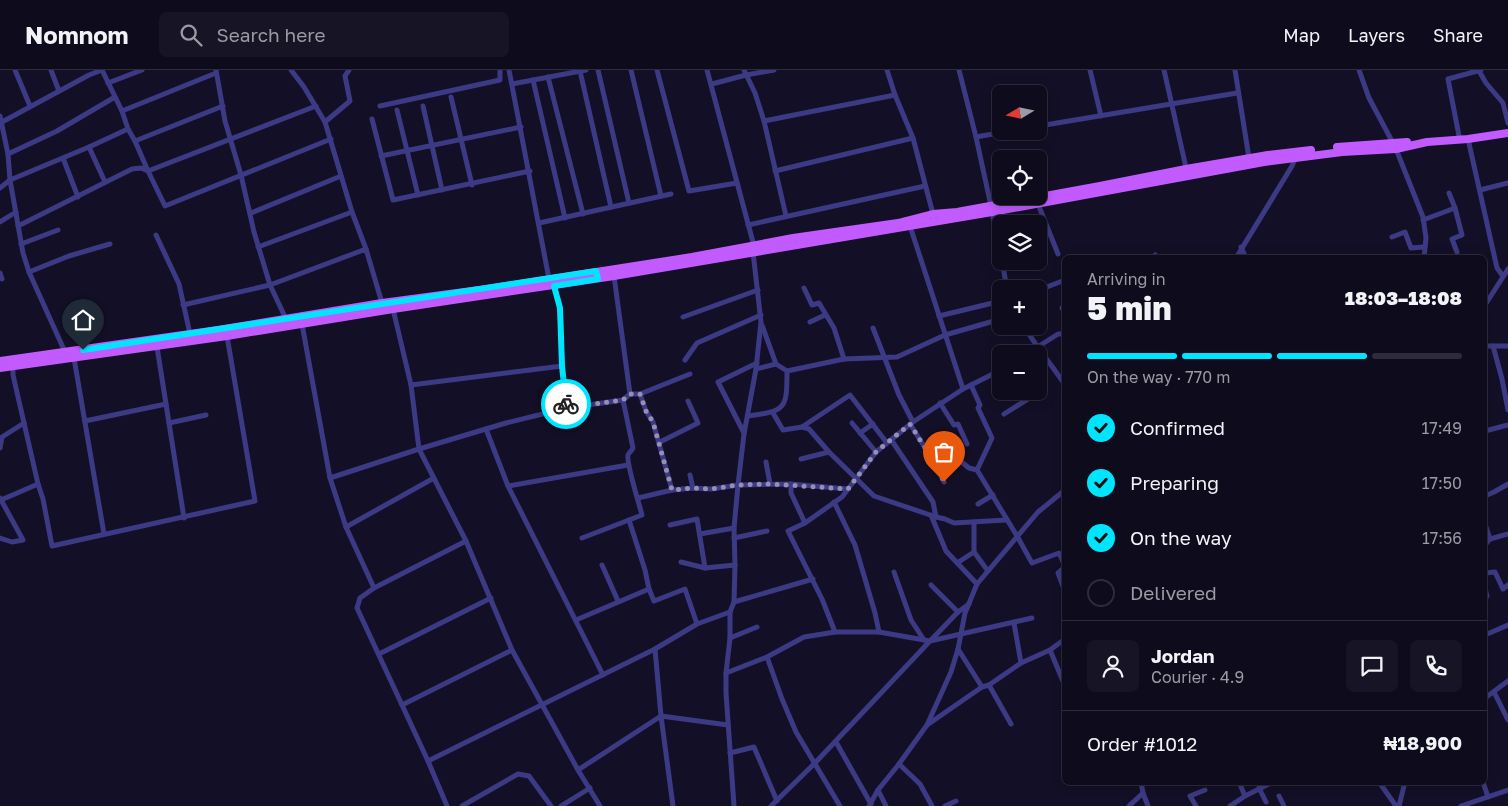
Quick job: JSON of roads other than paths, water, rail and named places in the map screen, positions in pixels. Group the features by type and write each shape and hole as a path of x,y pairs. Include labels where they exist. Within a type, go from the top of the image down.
{"main road":[{"path":"1047,202 1249,158 1359,145 1395,146 1459,136 1508,132"},
{"path":"0,368 157,347 753,249 910,226 1100,186 1187,172 1296,157 1468,139 1508,132"},
{"path":"597,275 614,276 753,249 793,238 898,223 933,214 1029,205"},
{"path":"0,361 190,334 382,303 551,282"}],"street":[{"path":"15,70 30,106"},
{"path":"51,70 59,91"},
{"path":"65,352 29,272 21,244 1,119 59,91 88,72 102,70 165,206 331,139"},
{"path":"108,83 142,70"},
{"path":"292,70 325,122 382,303"},
{"path":"325,122 350,101 345,76 349,70"},
{"path":"380,106 500,80 500,70"},
{"path":"509,70 551,282 560,308 566,408"},
{"path":"598,70 628,203"},
{"path":"631,70 660,196"},
{"path":"657,70 689,191 737,183"},
{"path":"707,70 748,224 761,315 757,363 744,434 738,485 734,528 734,602 730,612 730,638 726,673 734,806"},
{"path":"712,84 745,72 774,70"},
{"path":"887,70 912,138 933,214"},
{"path":"959,70 993,215"},
{"path":"1090,70 1101,116"},
{"path":"1164,70 1187,172"},
{"path":"1235,70 1237,93 1249,158"},
{"path":"1359,70 1369,98 1395,146 1424,220 1426,238 1424,255"},
{"path":"1459,136 1448,79 1480,70 1490,89 1503,104 1508,123"},
{"path":"512,84 583,71 611,207"},
{"path":"122,111 216,72 225,121 241,175 258,246 270,285 286,319"},
{"path":"745,72 755,93 764,121 786,216"},
{"path":"548,77 583,214"},
{"path":"532,80 564,218"},
{"path":"1048,125 1237,93"},
{"path":"764,121 895,95"},
{"path":"8,154 56,131 115,97"},
{"path":"451,97 472,185"},
{"path":"135,141 223,106"},
{"path":"18,226 132,169 140,168 148,171 316,106"},
{"path":"423,106 442,190"},
{"path":"397,110 418,195"},
{"path":"372,119 393,200 530,172"},
{"path":"381,156 521,127"},
{"path":"0,188 10,180 89,148 128,129"},
{"path":"976,137 992,134"},
{"path":"0,141 4,136"},
{"path":"775,171 912,138"},
{"path":"1468,139 1497,268 1503,276"},
{"path":"89,148 104,182"},
{"path":"1237,255 1296,157"},
{"path":"63,158 78,197"},
{"path":"251,213 341,176"},
{"path":"1480,190 1508,183"},
{"path":"748,224 925,186"},
{"path":"1448,193 1455,208 1462,234 1452,239 1456,252"},
{"path":"539,223 671,194"},
{"path":"1038,205 1058,254"},
{"path":"1424,220 1455,208"},
{"path":"0,222 16,212"},
{"path":"258,246 352,212"},
{"path":"910,226 963,389"},
{"path":"21,244 58,230"},
{"path":"1392,237 1405,232 1411,248 1424,247"},
{"path":"156,235 178,284 190,334"},
{"path":"29,272 69,256 110,244"},
{"path":"1241,247 1245,255"},
{"path":"183,305 270,285 366,249"},
{"path":"1487,302 1508,269"},
{"path":"614,276 630,394"},
{"path":"1047,287 1062,281"},
{"path":"804,288 812,305 819,303 834,328 844,359"},
{"path":"683,317 758,290"},
{"path":"939,316 992,303"},
{"path":"393,309 411,385 419,448 466,541 512,650 600,806"},
{"path":"685,360 698,343 761,315"},
{"path":"810,322 825,315"},
{"path":"761,322 776,364 787,370 844,359 896,357 945,335 992,322"},
{"path":"302,324 330,478 346,527 374,588"},
{"path":"873,328 911,423 944,482"},
{"path":"1045,345 1058,334 1062,334"},
{"path":"13,366 13,374 43,499 52,546 255,501 227,336"},
{"path":"1487,346 1508,346"},
{"path":"1493,346 1508,410"},
{"path":"157,347 184,518"},
{"path":"74,358 104,534"},
{"path":"1047,359 1062,381"},
{"path":"744,434 718,382 757,363"},
{"path":"756,369 776,364"},
{"path":"411,385 562,366"},
{"path":"748,416 773,412 786,402 787,370"},
{"path":"330,478 419,448 486,429 566,408 623,400 630,394 640,394 690,374"},
{"path":"835,632 813,579 788,531 805,523 842,497 876,452 911,423 963,389 992,374"},
{"path":"971,385 980,405 978,408 992,438 977,470"},
{"path":"640,394 660,442 672,490"},
{"path":"773,412 783,430 802,427 850,395 889,442 932,502 933,516 946,551 977,584"},
{"path":"582,538 642,515 628,465 628,455 633,448 623,400"},
{"path":"660,442 698,422 688,400"},
{"path":"1004,414 1027,400"},
{"path":"940,403 954,425 958,424 967,444"},
{"path":"85,421 166,404"},
{"path":"169,423 206,415"},
{"path":"0,444 2,438 24,423"},
{"path":"852,423 876,452"},
{"path":"860,433 873,424"},
{"path":"1487,431 1508,426"},
{"path":"802,427 808,429 856,480 874,496 954,523 1006,520"},
{"path":"486,429 508,486 603,675"},
{"path":"802,459 829,452"},
{"path":"934,462 958,459 969,468 977,470 1032,563 1059,554 1062,560"},
{"path":"766,462 770,484"},
{"path":"508,486 628,465"},
{"path":"690,475 693,488"},
{"path":"346,527 434,478"},
{"path":"0,538 12,542 24,540 1,499 38,484"},
{"path":"638,498 672,490 711,489 738,485 791,484 848,489"},
{"path":"791,484 791,493 805,523"},
{"path":"1487,495 1508,484"},
{"path":"870,805 878,790 927,725 951,672 958,650 965,613 977,584 1038,512 1062,492"},
{"path":"978,504 993,495"},
{"path":"834,502 855,545 879,632"},
{"path":"670,524 697,519 705,568"},
{"path":"629,520 654,601 684,589 696,624"},
{"path":"974,522 974,552 988,571"},
{"path":"700,534 734,528"},
{"path":"1487,530 1490,539"},
{"path":"734,538 767,531"},
{"path":"1487,543 1490,539 1506,534 1508,542"},
{"path":"446,806 428,761 357,608 360,598 374,588 466,541"},
{"path":"957,563 974,552"},
{"path":"681,562 705,568 735,565"},
{"path":"602,565 618,601"},
{"path":"1062,569 1058,573 1062,584"},
{"path":"894,572 911,620 924,640"},
{"path":"1487,573 1495,572 1503,589 1508,585"},
{"path":"734,602 813,579"},
{"path":"931,585 958,612"},
{"path":"576,620 649,589"},
{"path":"379,654 491,598"},
{"path":"771,806 836,742 930,641 970,602"},
{"path":"428,761 655,649 696,624 730,612"},
{"path":"726,673 767,657 804,637 835,632 879,632 930,641 1032,618"},
{"path":"1014,623 1021,663"},
{"path":"1487,634 1508,625"},
{"path":"730,638 757,627"},
{"path":"927,725 982,687 1021,663 1050,650 1062,641"},
{"path":"655,649 661,716 673,806"},
{"path":"402,705 512,650"},
{"path":"958,650 982,687"},
{"path":"1050,650 1062,679"},
{"path":"767,657 796,732 840,806"},
{"path":"1487,697 1508,681"},
{"path":"988,685 1011,724"},
{"path":"1494,692 1508,720"},
{"path":"578,770 661,716 728,725"},
{"path":"836,742 870,805"},
{"path":"730,753 754,747 777,801"},
{"path":"899,764 920,784 932,806"},
{"path":"462,806 518,774 529,776 551,806"},
{"path":"1142,785 1148,806"},
{"path":"1240,785 1245,796"},
{"path":"1230,806 1266,785"},
{"path":"1381,785 1397,806"},
{"path":"1397,806 1404,785"},
{"path":"1484,785 1488,797"},
{"path":"563,805 590,788"},
{"path":"1259,788 1266,802"},
{"path":"878,790 886,806"},
{"path":"1196,806 1190,796 1205,790"},
{"path":"1460,806 1508,790"},
{"path":"1129,806 1143,793"},
{"path":"1279,796 1284,806"},
{"path":"945,806 956,801"}]}
